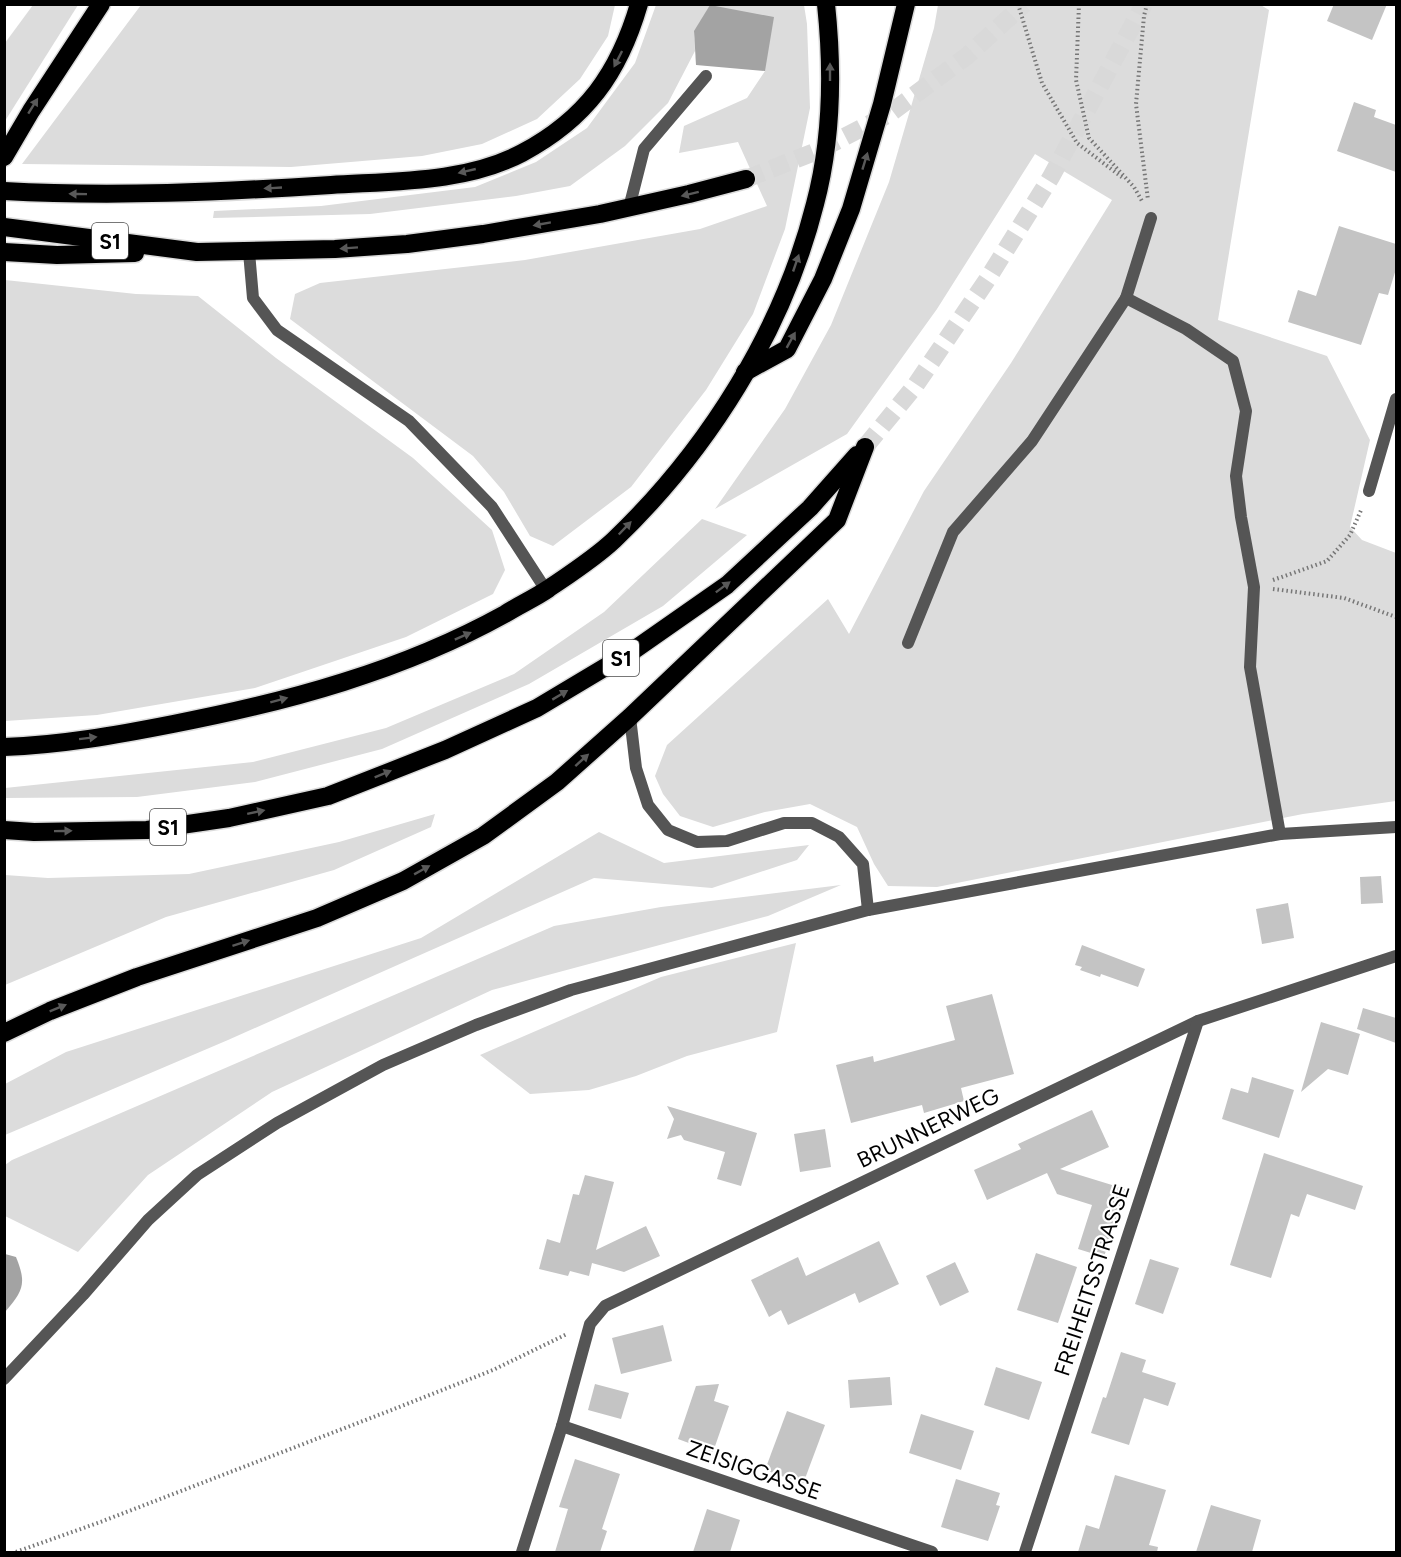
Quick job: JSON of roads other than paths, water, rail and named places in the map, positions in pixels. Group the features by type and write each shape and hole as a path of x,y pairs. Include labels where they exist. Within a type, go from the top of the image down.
{"highway":[{"path":"4,157 31,111 101,4"},
{"path":"4,191 36,193 194,192 402,180 450,175 501,162 556,132 591,101 614,67 625,45 639,4"},
{"path":"4,747 30,746 122,734 231,713 321,689 395,665 468,634 546,590 612,542 666,485 719,416 765,336 794,270 816,203 826,147 830,93 830,42 826,4"},
{"path":"744,373 787,349 823,279 850,209 876,125 906,4"},
{"name":"S1","path":"4,226 197,252 335,249 408,244 483,234 629,208 746,179"},
{"path":"9,252 57,255 197,252"},
{"name":"S1","path":"4,830 34,832 147,830 230,818 328,796 455,745 537,708 634,650 727,585 810,508 865,447 837,520 630,717"},
{"path":"4,1033 50,1011 137,977 317,918 404,881 483,836 557,782 630,717"}],"street":[{"path":"629,208 644,149 706,76"},
{"path":"908,643 953,532 1032,441 1126,298 1151,218"},
{"path":"249,252 253,298 278,330 409,421 492,507 546,590"},
{"path":"1126,298 1186,328 1233,361 1246,411 1236,476 1254,587 1250,667 1280,834"},
{"path":"1369,491 1396,399"},
{"path":"630,717 636,768 648,805 668,830 698,842 727,841 784,823 812,823 839,837 863,864 868,910"},
{"path":"4,1379 83,1295 148,1220 197,1174 278,1123 374,1070 476,1025 571,990 868,910 1280,834 1396,827"},
{"name":"BRUNNERWEG","path":"522,1552 562,1426 590,1324 605,1306 1198,1021 1396,956"},
{"name":"FREIHEITSSTRASSE","path":"1025,1552 1198,1021"},
{"name":"ZEISIGGASSE","path":"562,1426 932,1552"}],"tunnel":[{"path":"746,179 817,151 889,114 967,56 1024,4"},
{"path":"865,447 915,386 987,280 1051,177 1144,4"}]}
